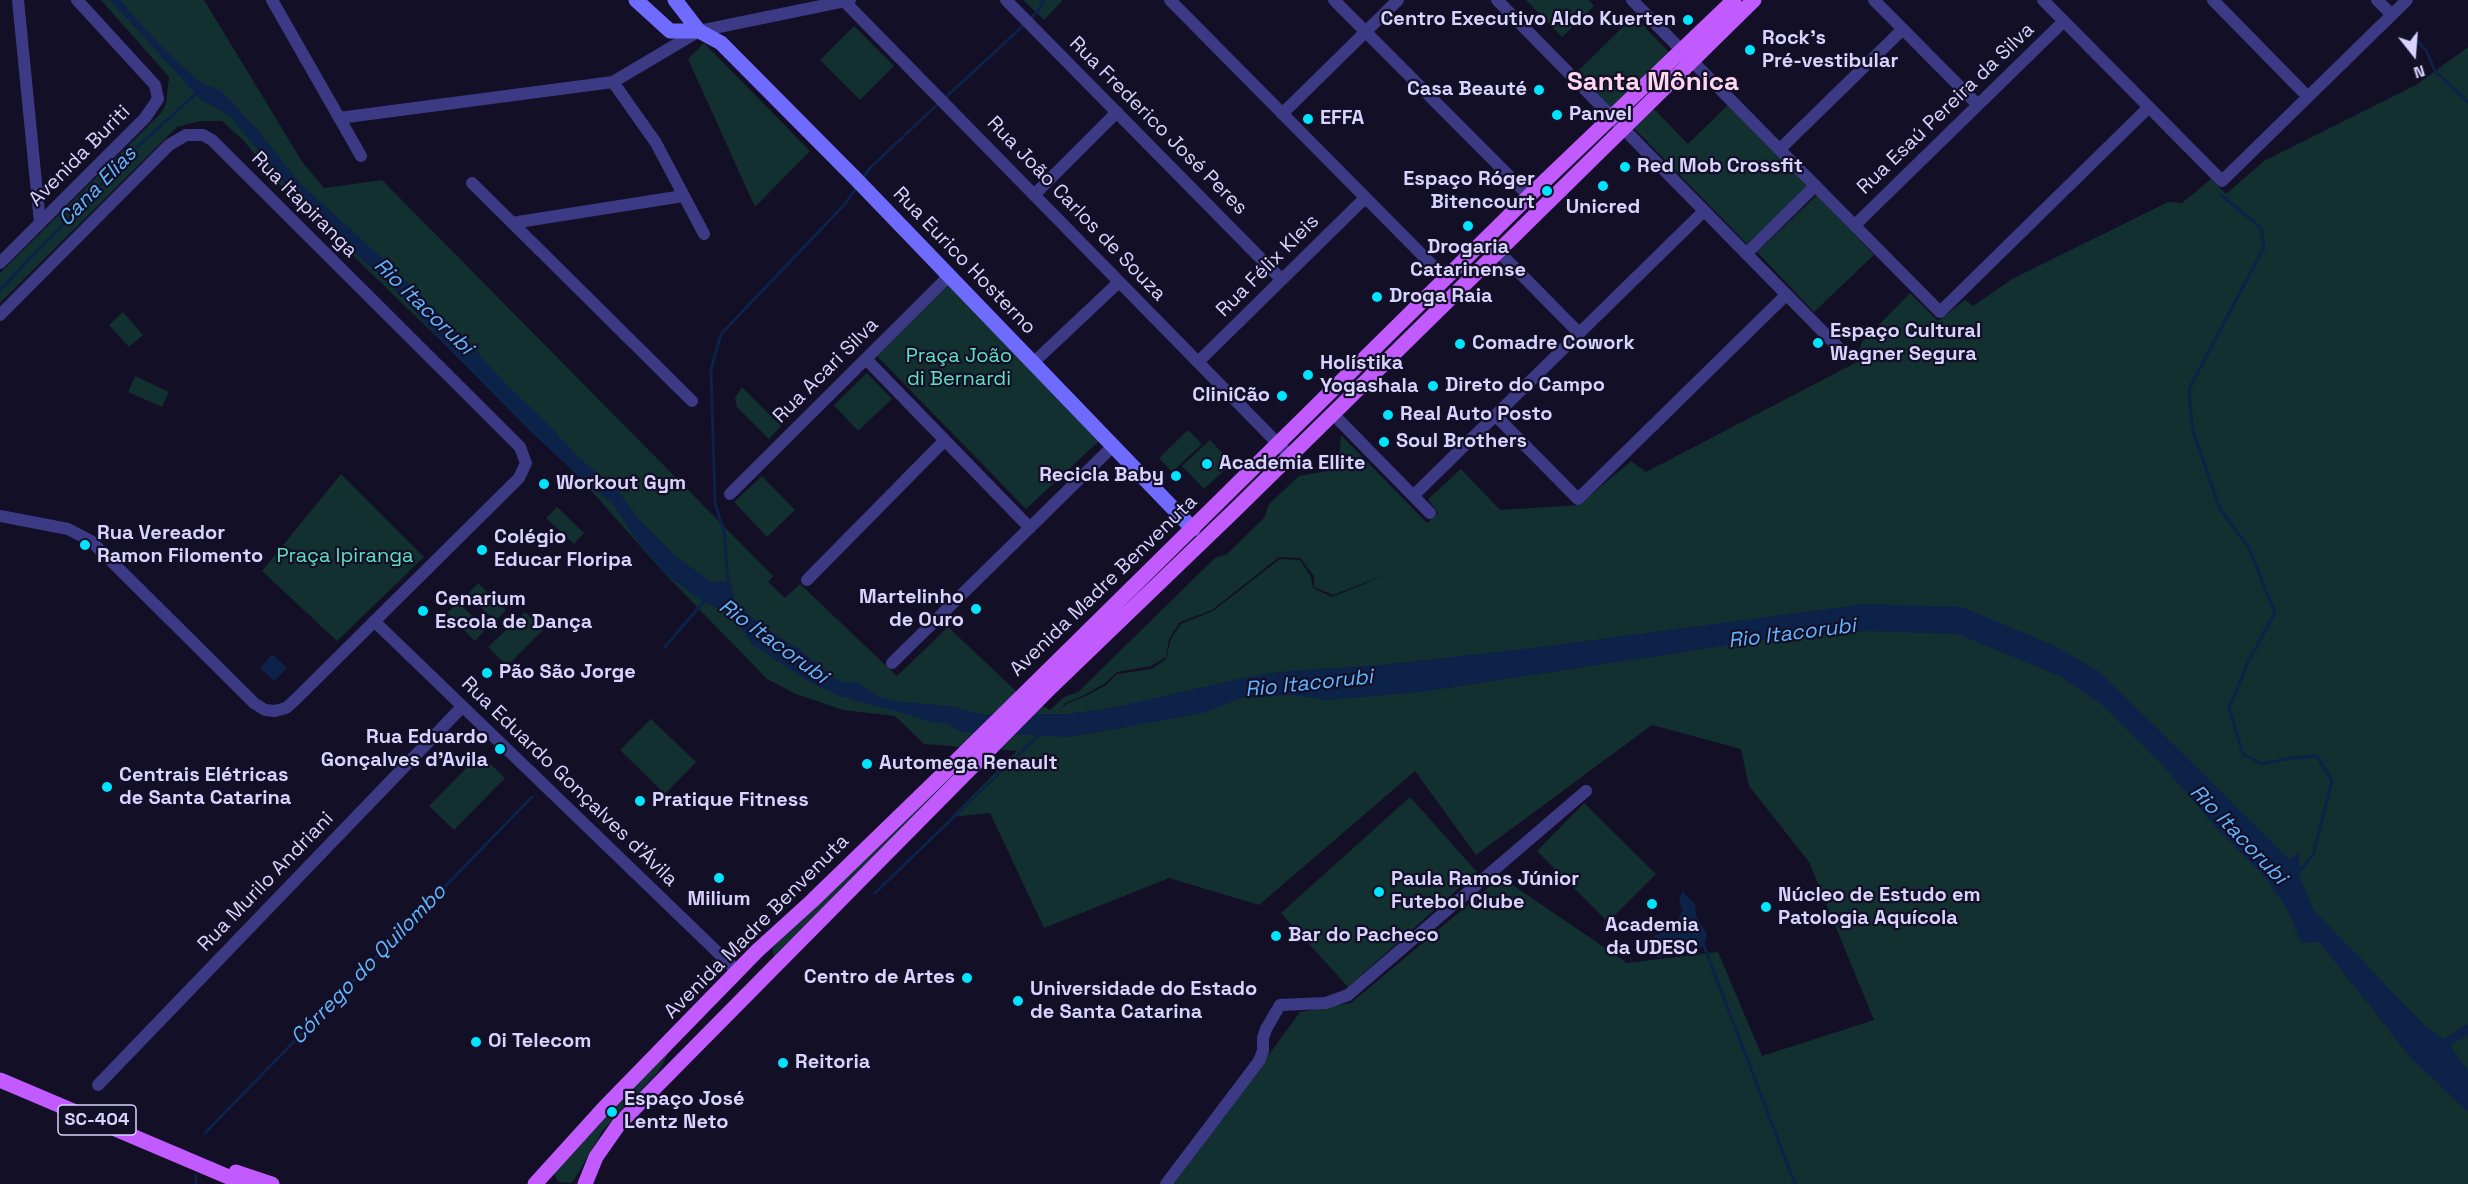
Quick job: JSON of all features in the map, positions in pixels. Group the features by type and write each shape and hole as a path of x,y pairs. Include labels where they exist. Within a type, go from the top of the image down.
{"main road":[{"name":"Avenida Madre Benvenuta","path":"585,1184 596,1157 619,1124 1051,687 1623,129 1734,0"},
{"name":"Avenida Madre Benvenuta","path":"535,1184 604,1108 767,941 812,902 1529,196 1612,118 1754,0"},
{"path":"1193,529 1203,541"},
{"path":"767,941 771,957 777,965"},
{"path":"731,1011 739,980 737,972"},
{"name":"SC-404","path":"0,1080 168,1149 245,1184"},
{"name":"SC-404","path":"168,1149 272,1184"},
{"path":"550,1169 555,1184"}],"street":[{"path":"18,0 40,223"},
{"name":"Avenida Buriti","path":"0,263 146,118 158,99 155,85 77,0"},
{"path":"273,0 361,156"},
{"path":"636,0 670,31 699,31 846,0"},
{"path":"675,0 699,31"},
{"name":"Rua João Carlos de Souza","path":"846,0 1290,456"},
{"name":"Rua Frederico José Peres","path":"1006,0 1282,280"},
{"path":"1170,0 1446,279"},
{"path":"1334,0 1529,196"},
{"path":"1282,114 1398,0"},
{"path":"1497,0 1837,346"},
{"path":"1632,0 1940,312 2149,107"},
{"path":"1875,0 1978,105"},
{"path":"2043,0 2222,181 2407,0"},
{"path":"2213,0 2308,97"},
{"path":"2377,0 2392,15"},
{"name":"Rua Esaú Pereira da Silva","path":"1855,225 2064,21"},
{"path":"1780,149 1903,29"},
{"path":"339,118 613,82 699,31"},
{"name":"Rua Eurico Hosterno","path":"699,31 720,43 860,183 1193,529"},
{"path":"613,82 656,143 704,234"},
{"path":"1034,195 1117,112"},
{"name":"Rua Itapiranga","path":"0,315 177,139 195,134 212,140 520,447 524,455 524,470 519,478 374,621"},
{"path":"472,183 692,401"},
{"path":"1746,254 1815,186"},
{"path":"512,223 683,196"},
{"name":"Rua Félix Kleis","path":"1198,362 1365,198"},
{"path":"1413,496 1704,211"},
{"path":"1499,252 1579,333"},
{"name":"Rua Acari Silva","path":"730,494 950,276"},
{"path":"1033,363 1119,282"},
{"path":"1496,415 1578,498 1786,295"},
{"path":"866,359 1030,528"},
{"path":"1333,414 1430,513"},
{"path":"807,580 945,440"},
{"path":"892,663 1113,446"},
{"path":"0,516 68,529 91,541 254,703 265,710 275,711 286,708 374,621"},
{"name":"Rua Eduardo Gonçalves d'Ávila","path":"374,621 737,972"},
{"name":"Rua Murilo Andriani","path":"98,1085 462,707"},
{"path":"1166,1184 1259,1061 1263,1052 1263,1038 1266,1029 1280,1005 1326,1003 1348,995 1586,791"}],"green space":[{"path":"101,0 204,0 303,163 324,188 382,180 773,576 768,582 785,598 800,584 897,676 948,627 1016,691 1050,710 1064,697 1078,692 1215,558 1227,554 1264,518 1269,504 1299,476 1338,469 1341,435 1427,523 1438,513 1428,499 1461,469 1500,510 1579,505 1631,461 1646,472 1855,363 1862,342 1910,293 1938,321 1965,300 1973,306 2012,279 2168,202 2182,203 2211,179 2226,194 2264,161 2416,85 2468,47 2468,1184 1174,1184 1300,1012 1351,1003 1501,877 1627,963 1718,952 1762,1056 1874,1020 1809,862 1749,786 1741,749 1652,725 1476,855 1415,771 1259,905 1169,878 1044,928 990,813 951,817 1017,751 982,748 774,956 772,948 975,748 924,744 895,716 843,710 796,694 767,679 665,574 562,458 279,184 244,141 222,121 200,121 177,127 0,303 0,273 161,113 166,104 169,77","holes":["1279,557 1300,558 1314,576 1314,587 1333,595 1395,571 1332,597 1313,588 1311,577 1300,560 1280,559 1213,611 1181,624 1171,639 1166,659 1152,669 1117,674 1106,685 1084,697 1068,703 1058,711 1067,702 1105,683 1117,672 1151,666 1166,657 1169,639 1180,622 1212,610"]},
{"path":"1023,0 1063,0 1044,20"},
{"path":"1526,0 1589,0 1594,6 1562,37"},
{"path":"1634,16 1669,52 1611,109 1576,73"},
{"path":"854,26 894,66 860,100 820,60"},
{"path":"704,43 810,151 755,207 688,59"},
{"path":"1730,103 1809,185 1747,244 1633,127 1653,108 1688,144"},
{"path":"1817,195 1874,255 1814,312 1757,252"},
{"name":"Praça João di Bernardi","path":"949,285 1099,441 1026,509 877,356"},
{"path":"123,312 143,335 129,347 109,325"},
{"path":"867,373 892,399 858,431 834,405"},
{"path":"135,376 169,392 162,407 128,392"},
{"path":"742,387 781,426 769,439 737,407 735,398"},
{"name":"Academia Ellite","path":"1188,430 1202,444 1172,472 1159,458"},
{"name":"Academia Ellite","path":"1210,440 1232,463 1204,489 1182,466"},
{"name":"Praça Ipiranga","path":"341,474 424,557 337,641 262,571"},
{"path":"762,476 795,510 767,537 734,502"},
{"path":"557,507 584,533 574,544 546,518"},
{"path":"478,583 506,610 495,621 468,594"},
{"path":"458,602 486,629 475,641 447,613"},
{"path":"525,612 543,630 507,666 488,647"},
{"path":"651,719 696,762 665,794 620,750"},
{"path":"480,754 505,778 454,830 429,806"},
{"name":"Paula Ramos Júnior Futebol Clube","path":"1410,797 1477,872 1348,987 1281,913"},
{"path":"1584,803 1656,874 1608,922 1537,851"},
{"name":"Espaço José Lentz Neto","path":"675,1041 658,1072 603,1130 571,1183 558,1182 554,1174 556,1170"}],"water":[{"name":"Rio Itacorubi","path":"110,0 120,0 158,43 194,77 205,85 220,90 256,128 298,181 396,271 470,344 578,457 617,489 640,521 676,557 712,582 730,581 734,599 740,608 771,632 801,650 839,682 859,683 878,696 892,701 951,706 981,714 1066,714 1112,708 1251,676 1288,671 1381,665 1541,647 1865,604 1962,607 2057,647 2100,672 2289,859 2299,853 2300,877 2313,909 2424,1025 2443,1039 2468,1024 2468,1035 2450,1045 2468,1071 2468,1112 2411,1058 2319,942 2301,943 2288,911 2264,876 2220,832 2162,765 2102,705 2059,676 1958,634 1869,631 1769,639 1421,692 1327,700 1292,695 1242,698 1203,713 1070,737 962,732 947,724 929,722 840,696 809,682 752,644 739,626 721,609 702,601 665,574 636,539 613,504 532,433 442,342 390,284 324,225 284,182 229,115 201,100"},
{"path":"272,654 287,668 274,681 260,668"},
{"path":"1682,891 1695,904 1696,916 1707,934 1704,946 1690,952 1658,958 1651,947 1654,936 1663,932 1666,924 1676,922 1683,910 1679,902"}],"waterway":[{"path":"1029,20 1039,10 1043,0"},
{"path":"945,98 1024,25"},
{"path":"2413,37 2426,50 2435,71 2468,102"},
{"name":"Cana Elias","path":"0,290 136,148 198,92"},
{"path":"862,179 870,168 940,102"},
{"path":"728,583 724,531 715,504 711,369 721,334 845,204 857,187"},
{"name":"Rio Itacorubi","path":"2220,194 2261,228 2264,247 2189,389 2192,428 2220,509 2249,548 2275,613 2249,660 2229,708 2243,754 2262,764 2317,756 2332,781 2313,855 2297,874"},
{"name":"Córrego do Quilombo","path":"664,648 706,599"},
{"path":"875,893 1040,734"},
{"name":"Córrego do Quilombo","path":"205,1133 532,797"},
{"path":"1704,946 1795,1184"},
{"name":"Córrego do Quilombo","path":"196,1175 196,1184"}],"place":[{"name":"Centro Executivo Aldo Kuerten","path":"1688,20"},
{"name":"Rock's Pré-vestibular","path":"1750,50"},
{"name":"Casa Beauté","path":"1539,90"},
{"name":"Panvel","path":"1557,115"},
{"name":"EFFA","path":"1308,119"},
{"name":"Red Mob Crossfit","path":"1625,167"},
{"name":"Unicred","path":"1603,186"},
{"name":"Espaço Róger Bitencourt","path":"1547,191"},
{"name":"Drogaria Catarinense","path":"1468,226"},
{"name":"Droga Raia","path":"1377,297"},
{"name":"Espaço Cultural Wagner Segura","path":"1818,343"},
{"name":"Comadre Cowork","path":"1460,344"},
{"name":"Holístika Yogashala","path":"1308,375"},
{"name":"Direto do Campo","path":"1433,386"},
{"name":"CliniCão","path":"1282,396"},
{"name":"Real Auto Posto","path":"1388,415"},
{"name":"Soul Brothers","path":"1384,442"},
{"name":"Academia Ellite","path":"1207,464"},
{"name":"Recicla Baby","path":"1176,476"},
{"name":"Workout Gym","path":"544,484"},
{"name":"Rua Vereador Ramon Filomento","path":"85,545"},
{"name":"Colégio Educar Floripa","path":"482,550"},
{"name":"Martelinho de Ouro","path":"976,609"},
{"name":"Cenarium Escola de Dança","path":"423,611"},
{"name":"Pão São Jorge","path":"487,673"},
{"name":"Rua Eduardo Gonçalves d'Avila","path":"500,749"},
{"name":"Automega Renault","path":"867,764"},
{"name":"Centrais Elétricas de Santa Catarina","path":"107,787"},
{"name":"Pratique Fitness","path":"640,801"},
{"name":"Milium","path":"719,878"},
{"name":"Paula Ramos Júnior Futebol Clube","path":"1379,892"},
{"name":"Academia da UDESC","path":"1652,904"},
{"name":"Núcleo de Estudo em Patologia Aquícola","path":"1766,907"},
{"name":"Bar do Pacheco","path":"1276,936"},
{"name":"Centro de Artes","path":"967,978"},
{"name":"Universidade do Estado de Santa Catarina","path":"1018,1001"},
{"name":"Oi Telecom","path":"476,1042"},
{"name":"Reitoria","path":"783,1063"},
{"name":"Espaço José Lentz Neto","path":"612,1112"}],"district":[{"name":"Santa Mônica","path":"1653,83"}]}
